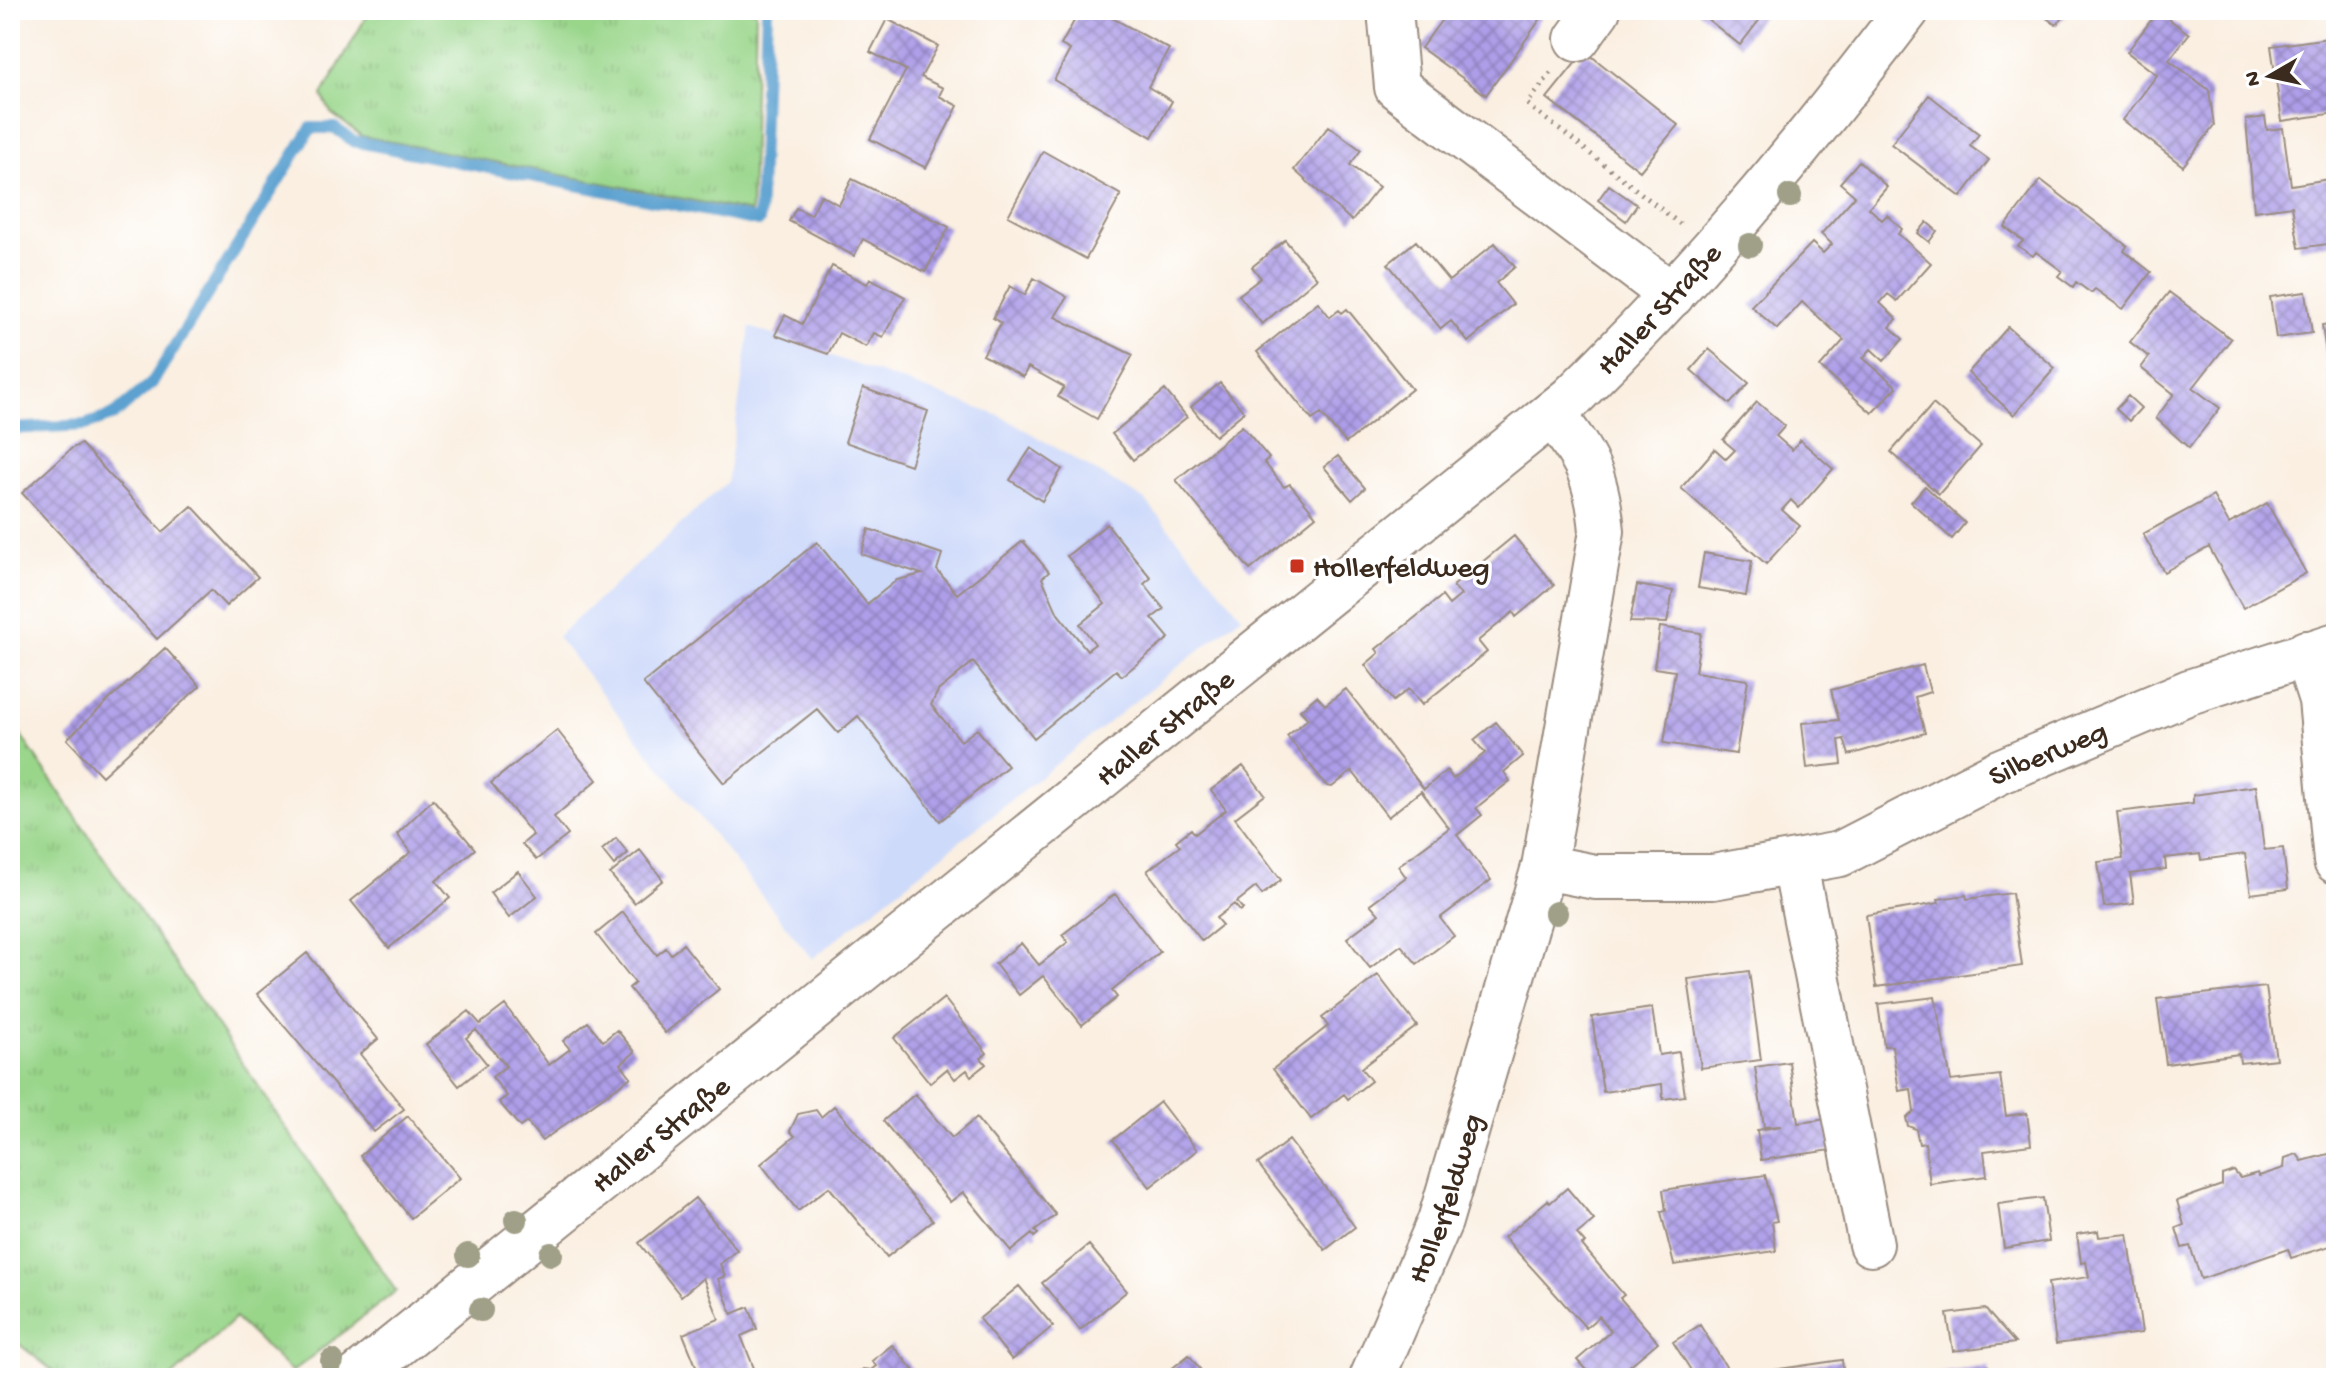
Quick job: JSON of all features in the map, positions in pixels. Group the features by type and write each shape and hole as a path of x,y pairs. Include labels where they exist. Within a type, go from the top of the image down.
{"street":[{"path":"1390,10 1397,87 1672,295"},
{"name":"Haller Straße","path":"373,1373 1553,414 1672,295 1773,183 1907,10"},
{"name":"Hollerfeldweg","path":"1372,1378 1440,1221 1544,867 1602,531 1599,493 1588,463 1553,414"},
{"name":"Silberweg","path":"1544,867 1595,877 1713,877 1795,865 1840,854 1999,772 2189,692 2321,649 2321,700 2336,861"},
{"path":"1795,865 1871,1244"}],"path":[{"path":"1588,24 1527,104 1712,249"}],"shaded area":[{"path":"750,327 1003,417 1145,500 1242,616 812,959 557,637 727,482"}],"green space":[{"path":"370,10 756,10 751,212 362,136 331,113 322,95"},
{"path":"10,719 396,1291 292,1372 235,1318 171,1378 62,1378 10,1337"}],"building":[{"path":"1080,10 1098,10 1169,49 1148,87 1172,101 1152,137 1054,80 1070,50 1061,45"},
{"path":"1449,10 1547,10 1486,95 1421,48"},
{"path":"1696,10 1767,10 1740,45"},
{"path":"2036,10 2071,10 2056,25"},
{"path":"2158,11 2189,34 2169,60 2209,90 2214,126 2183,166 2123,120 2157,75 2127,52"},
{"path":"887,19 938,46 921,77 943,88 939,96 958,106 926,168 870,139 906,70 870,52"},
{"path":"2336,37 2336,113 2282,121 2271,46"},
{"path":"1585,51 1678,125 1640,171 1547,98"},
{"path":"1929,95 1979,134 1970,146 1989,160 1961,197 1891,144"},
{"path":"2265,117 2267,130 2283,128 2291,185 2336,178 2336,243 2299,248 2292,206 2254,211 2246,120"},
{"path":"1329,126 1361,150 1350,165 1379,187 1352,221 1294,170"},
{"path":"1043,151 1121,195 1086,259 1008,216"},
{"path":"1859,161 1887,187 1869,208 1882,220 1887,215 1902,229 1898,234 1931,263 1897,301 1888,294 1880,303 1897,319 1890,327 1903,339 1884,361 1871,349 1863,358 1897,387 1872,413 1820,367 1844,340 1802,302 1777,329 1751,306 1812,243 1823,253 1832,244 1821,234 1855,196 1840,183"},
{"path":"852,179 949,227 925,272 863,239 854,256 789,221 796,208 811,215 821,195 839,205"},
{"path":"2041,180 2127,246 2124,251 2151,272 2123,309 2095,289 2091,293 2076,282 2073,287 2058,276 2062,271 2036,252 2033,256 2018,246 2023,241 2005,227"},
{"path":"1609,185 1637,205 1626,221 1598,200"},
{"path":"1927,222 1937,231 1929,242 1918,233"},
{"path":"1285,240 1317,278 1262,324 1239,295 1261,278 1252,267"},
{"path":"1416,241 1449,281 1495,243 1515,267 1496,283 1513,304 1468,342 1451,321 1441,329 1388,264"},
{"path":"832,266 867,284 870,278 905,297 883,337 874,333 866,347 839,333 828,354 775,335 785,315 802,324"},
{"path":"1034,278 1067,297 1055,317 1133,355 1097,419 1058,397 1064,387 1028,367 1023,377 983,355 1001,323 993,318 1010,286 1025,295"},
{"path":"2169,292 2231,339 2193,388 2220,408 2189,448 2156,418 2174,394 2141,368 2149,357 2130,342"},
{"path":"2306,292 2312,333 2276,338 2270,297"},
{"path":"1318,302 1330,317 1339,310 1342,313 1347,309 1412,389 1346,443 1321,414 1312,420 1257,352"},
{"path":"2336,323 2336,402 2333,403 2322,325"},
{"path":"2008,327 2055,368 2014,415 1968,373"},
{"path":"1709,349 1749,383 1730,404 1691,370"},
{"path":"1220,383 1244,412 1215,436 1191,407"},
{"path":"863,388 928,411 910,465 845,442"},
{"path":"1165,390 1187,417 1133,460 1112,434"},
{"path":"2128,396 2141,408 2129,421 2116,409"},
{"path":"1757,402 1785,426 1776,436 1792,450 1800,440 1833,469 1799,508 1791,500 1782,510 1800,526 1766,564 1681,488 1715,449 1726,459 1735,450 1723,440"},
{"path":"1933,404 1981,446 1939,494 1891,452"},
{"path":"1242,426 1269,458 1264,462 1284,487 1290,484 1316,516 1250,570 1176,480"},
{"path":"81,444 163,532 192,506 258,577 226,606 211,590 157,639 22,493 72,448"},
{"path":"1031,448 1062,469 1042,501 1010,480"},
{"path":"1338,456 1365,488 1352,500 1324,467"},
{"path":"1925,486 1965,523 1952,539 1911,502"},
{"path":"2213,496 2229,524 2267,503 2306,573 2243,608 2209,547 2164,572 2143,534"},
{"path":"1107,524 1151,578 1144,584 1164,609 1152,618 1169,638 1122,676 1116,670 1034,738 973,662 938,691 931,705 961,741 977,729 1008,766 940,821 858,716 838,733 817,709 724,783 643,683 817,542 867,604 897,580 922,574 861,554 869,529 942,554 937,570 957,594 1023,541 1049,572 1042,578 1058,614 1087,650 1095,644 1080,624 1105,604 1067,556"},
{"path":"1514,536 1554,585 1516,617 1513,612 1478,641 1487,652 1422,705 1409,689 1393,701 1365,665 1379,653 1376,649 1442,596 1449,605 1461,595 1453,586"},
{"path":"1704,553 1752,561 1746,596 1698,588"},
{"path":"1637,585 1673,591 1667,623 1630,622"},
{"path":"1660,627 1701,633 1695,672 1748,680 1736,754 1664,743 1675,671 1654,668"},
{"path":"165,648 200,686 102,776 67,739"},
{"path":"1923,665 1930,692 1915,697 1925,733 1849,755 1844,739 1839,740 1842,764 1807,768 1802,723 1839,720 1831,690"},
{"path":"1346,689 1424,789 1447,770 1453,779 1485,753 1474,740 1496,722 1523,756 1504,772 1510,781 1476,808 1482,815 1457,835 1491,880 1440,918 1454,936 1417,964 1401,945 1370,968 1347,938 1379,914 1370,904 1406,877 1398,866 1449,828 1421,791 1388,817 1352,771 1332,787 1327,786 1287,736 1308,719 1300,710 1317,696 1325,705"},
{"path":"557,730 597,780 554,817 568,835 536,860 522,844 533,835 491,783"},
{"path":"1243,766 1265,795 1235,818 1281,880 1262,895 1256,887 1237,902 1243,909 1240,911 1234,904 1216,918 1222,925 1202,941 1147,871 1180,846 1176,841 1191,829 1195,834 1226,810 1211,790"},
{"path":"2256,786 2264,850 2283,848 2288,889 2251,894 2245,854 2201,860 2200,854 2165,858 2166,869 2130,874 2134,903 2104,907 2098,862 2123,859 2117,812 2193,803 2193,795"},
{"path":"433,799 475,849 436,881 450,898 389,948 351,901 411,852 397,834"},
{"path":"616,838 628,853 614,865 602,850"},
{"path":"640,850 663,880 634,903 610,874"},
{"path":"518,871 537,896 509,918 490,893"},
{"path":"2012,893 2022,966 1876,987 1866,915 1939,903 1938,899"},
{"path":"1115,894 1160,952 1112,991 1117,997 1082,1025 1043,976 1019,995 995,964 1021,943 1039,965 1068,942 1062,935"},
{"path":"623,912 657,955 666,948 671,954 683,944 719,989 665,1033 629,988 635,983 596,934"},
{"path":"307,953 378,1039 360,1054 404,1109 374,1132 257,994"},
{"path":"1749,971 1761,1060 1701,1068 1688,979"},
{"path":"1378,975 1417,1026 1361,1068 1371,1081 1348,1099 1344,1094 1311,1119 1273,1069 1328,1026 1322,1018"},
{"path":"2266,987 2276,1059 2240,1063 2239,1054 2166,1064 2157,999"},
{"path":"1935,997 1951,1081 2000,1075 2006,1116 2027,1113 2031,1145 1984,1151 1987,1176 1930,1184 1925,1143 1919,1144 1916,1129 1908,1126 1906,1118 1914,1112 1911,1089 1899,1091 1892,1046 1884,1046 1878,1004"},
{"path":"944,998 987,1053 981,1058 986,1064 971,1076 967,1070 955,1079 947,1069 930,1083 894,1038"},
{"path":"505,1005 549,1065 570,1049 563,1041 588,1022 603,1041 617,1030 635,1052 621,1064 631,1077 542,1141 527,1122 520,1127 499,1102 507,1096 492,1077 506,1066 476,1030 466,1038 487,1064 459,1086 426,1044 469,1011 480,1024"},
{"path":"1652,1008 1659,1055 1679,1052 1685,1096 1663,1099 1662,1084 1603,1092 1592,1017"},
{"path":"1789,1062 1798,1123 1827,1119 1832,1150 1761,1160 1757,1130 1781,1126 1764,1127 1755,1067"},
{"path":"915,1094 952,1138 976,1118 1056,1215 1035,1231 1038,1234 1034,1237 1032,1234 1011,1251 963,1192 950,1202 883,1121"},
{"path":"1160,1102 1197,1150 1150,1187 1113,1140"},
{"path":"834,1106 933,1220 887,1257 829,1187 798,1211 761,1164 795,1136 790,1131 798,1114 816,1110 821,1117"},
{"path":"408,1116 460,1178 411,1218 360,1156"},
{"path":"1289,1140 1355,1227 1325,1250 1258,1164"},
{"path":"2336,1152 2336,1244 2291,1258 2288,1249 2201,1279 2190,1246 2182,1248 2176,1228 2184,1225 2177,1201 2222,1185 2222,1175 2234,1171 2240,1178 2258,1173 2259,1176 2284,1168 2285,1158 2297,1154 2302,1161"},
{"path":"1765,1175 1777,1221 1772,1222 1776,1251 1674,1265 1661,1212 1666,1211 1663,1190"},
{"path":"1567,1188 1594,1220 1577,1234 1585,1243 1582,1245 1624,1295 1620,1298 1658,1342 1615,1378 1593,1378 1577,1360 1611,1331 1599,1316 1586,1328 1504,1237"},
{"path":"695,1198 737,1250 720,1264 725,1276 718,1279 732,1314 749,1307 757,1329 741,1336 758,1378 701,1378 683,1334 719,1319 703,1278 681,1296 639,1243"},
{"path":"2043,1198 2049,1241 2004,1248 1998,1204"},
{"path":"2098,1231 2099,1237 2128,1234 2142,1333 2056,1344 2048,1283 2089,1277 2086,1262 2081,1263 2077,1234"},
{"path":"1089,1245 1127,1291 1080,1330 1042,1283"},
{"path":"1019,1286 1053,1326 1012,1360 979,1319"},
{"path":"1985,1309 2015,1343 1953,1351 1947,1314"},
{"path":"1700,1325 1733,1378 1696,1378 1673,1342"},
{"path":"892,1345 920,1378 852,1378 863,1369 871,1370 876,1366 872,1361"},
{"path":"1189,1355 1207,1378 1160,1378"},
{"path":"1842,1360 1844,1378 1740,1378 1739,1375"},
{"path":"1988,1366 1990,1378 1927,1378 1926,1375"}],"waterway":[{"path":"10,429 85,425 114,415 152,383 311,128 335,128 353,141 759,221 767,10"}],"place":[{"name":"Hollerfeldweg","path":"1297,566"}]}
